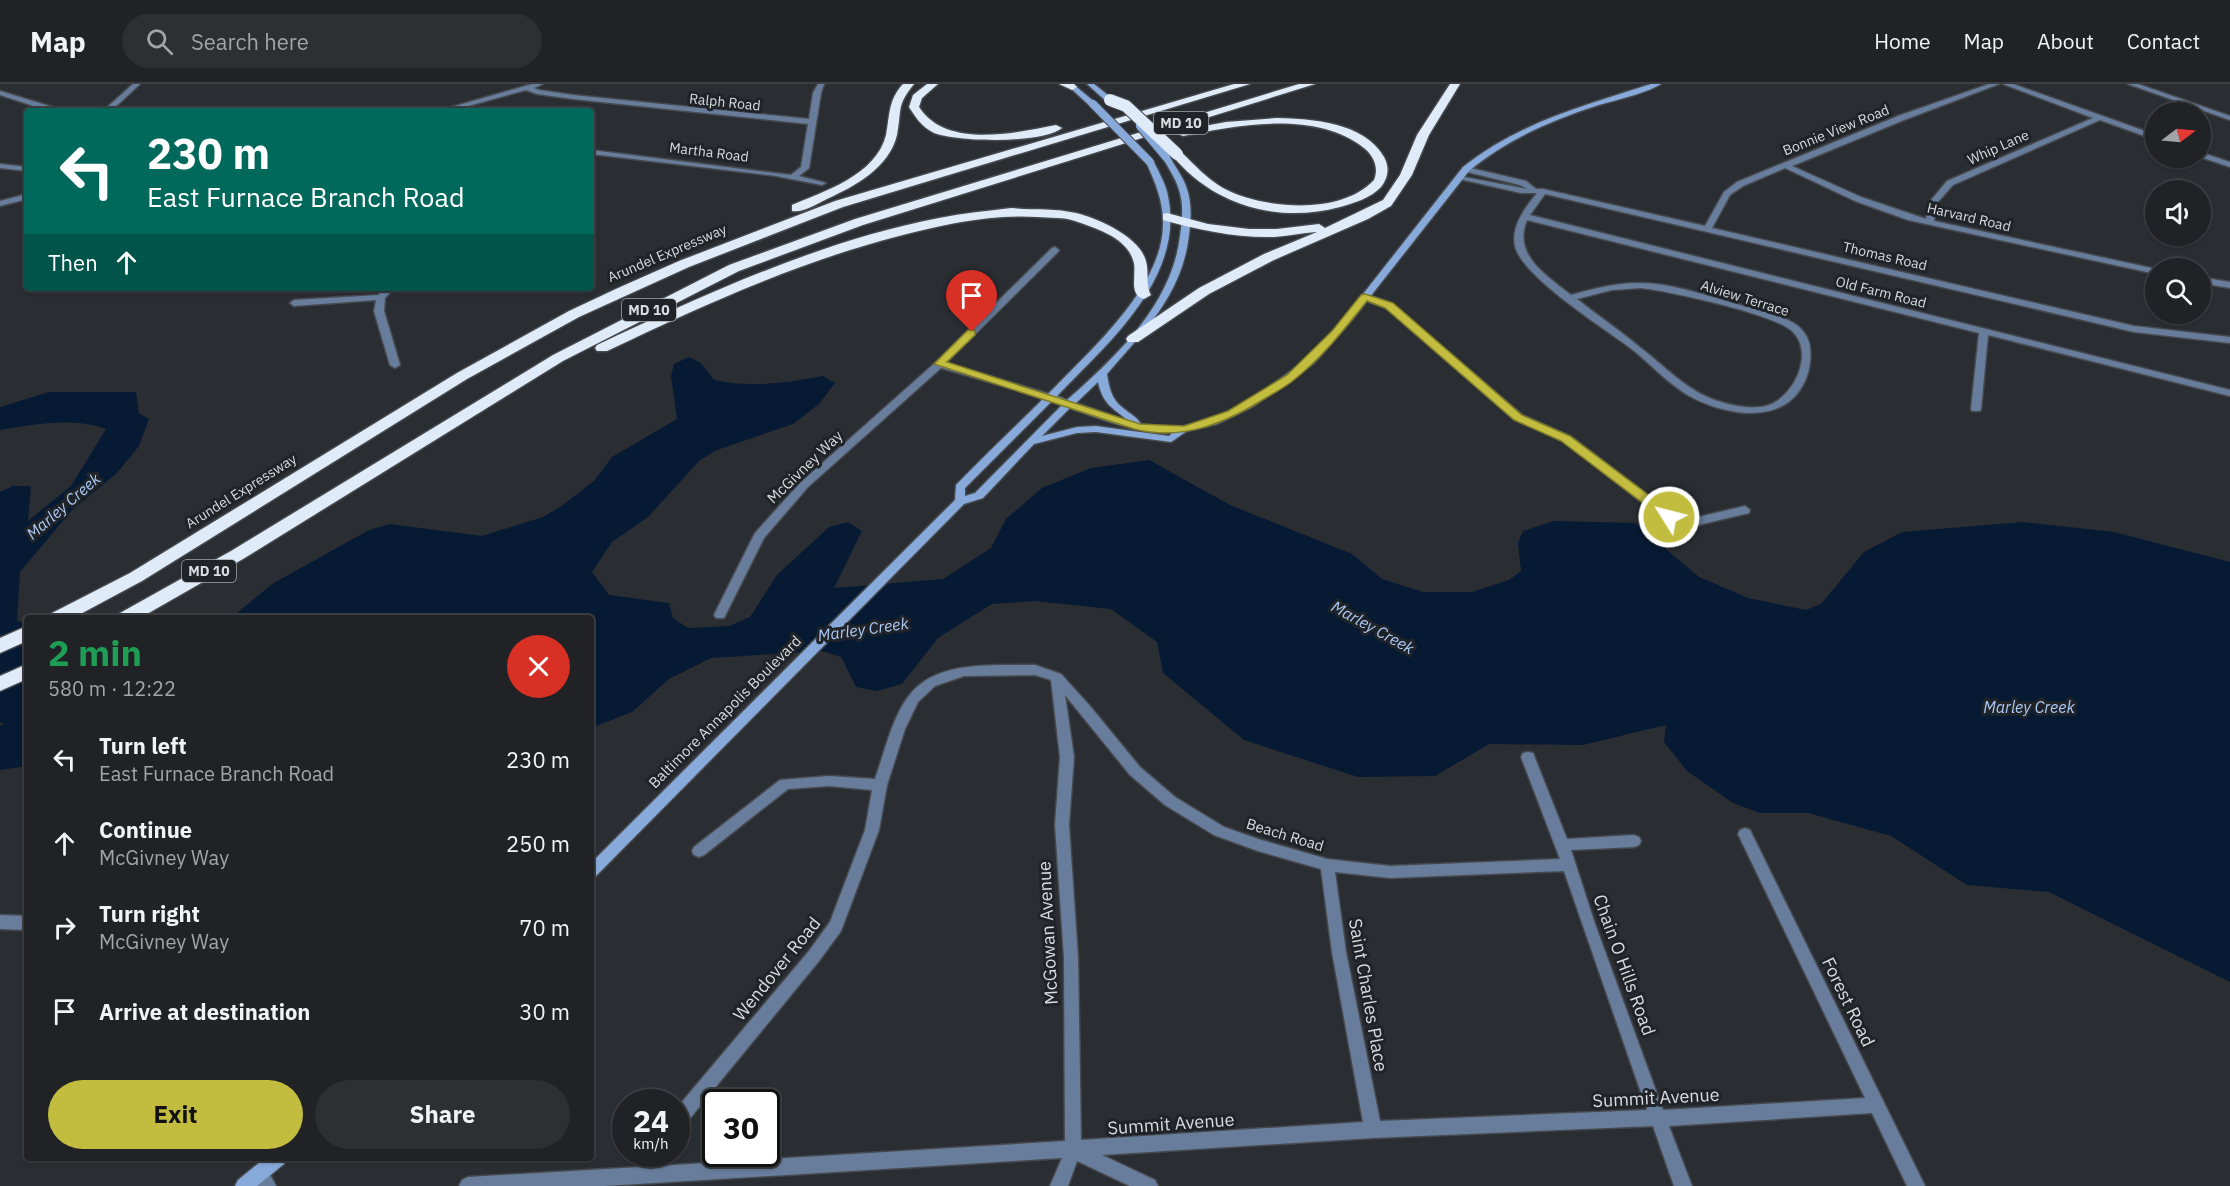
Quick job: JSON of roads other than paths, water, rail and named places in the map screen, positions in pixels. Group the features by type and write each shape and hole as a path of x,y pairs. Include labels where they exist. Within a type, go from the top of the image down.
{"highway":[{"path":"609,298 618,285 829,194 862,174 885,151 892,130 894,101 909,84"},
{"path":"933,84 917,97 914,107 916,114 932,127 947,133 982,137 1034,133 1186,96 1204,95"},
{"name":"Arundel Expressway","path":"64,615 136,577 232,520 462,376 574,314 684,264 839,204 1245,84"},
{"name":"MD 10","path":"131,615 237,555 558,358 734,268 859,222 1310,84"},
{"path":"1133,339 1204,291 1269,256 1387,203 1406,175 1423,135 1455,84"},
{"path":"1052,162 1085,158 1200,129 1243,123 1286,121 1324,126 1355,137 1374,150 1382,170 1379,181 1372,190 1350,201 1324,207 1296,209 1257,204 1219,191 1172,155 1126,106 1110,100"},
{"path":"471,410 668,316 779,271 893,232 967,215 1028,211 1088,221 1112,231 1131,245 1137,253 1142,265 1143,278 1139,285 1144,295"},
{"path":"1167,217 1224,231 1256,233 1339,226"},
{"path":"0,646 24,634"},
{"path":"0,684 24,672"}],"main road":[{"path":"1090,84 1110,100"},
{"path":"1050,397 1138,427 1155,430 1184,429 1213,422 1232,414 1291,377 1311,361 1348,319 1466,169 1500,142 1523,130 1658,84"},
{"name":"Baltimore Annapolis Boulevard","path":"960,501 960,487 1128,316 1144,295 1162,253 1167,217 1163,187 1150,162 1093,104 1068,85"},
{"name":"Baltimore Annapolis Boulevard","path":"594,869 960,501 979,496 1068,405 1102,374 1155,313 1177,274 1187,223 1183,189 1172,155"},
{"path":"1102,374 1106,396 1112,405 1134,418 1138,427"},
{"path":"1034,441 1077,430 1096,429 1171,439 1184,429"},
{"path":"244,1186 264,1180 276,1161"}],"street":[{"path":"109,108 136,84"},
{"path":"453,108 540,84"},
{"path":"794,176 805,168 817,93 821,84"},
{"name":"Bonnie View Road","path":"1708,228 1727,194 1740,184 1901,118 1996,84"},
{"path":"2006,84 2145,134"},
{"path":"2131,84 2230,118"},
{"name":"Ralph Road","path":"528,88 537,92 573,98 813,122"},
{"path":"0,93 47,108"},
{"name":"Whip Lane","path":"1930,222 1932,204 1950,183 2099,118"},
{"name":"Martha Road","path":"594,152 794,176 822,183"},
{"path":"2211,158 2230,165"},
{"name":"Harvard Road","path":"1784,165 1886,210 1930,222 2145,270"},
{"path":"0,166 24,169"},
{"name":"Thomas Road","path":"1466,169 1523,183 1540,191"},
{"name":"Thomas Road","path":"1459,178 1521,191 1540,191 1708,228 2134,329 2230,340"},
{"name":"Alview Terrace","path":"1540,191 1519,233 1518,243 1524,256 1533,267 1572,298 1697,395 1740,409 1756,411 1773,408 1786,400 1796,387 1808,355 1804,340 1796,328 1762,314 1675,291 1644,285 1627,285 1572,298"},
{"path":"0,204 24,197"},
{"name":"Old Farm Road","path":"1526,217 2230,393"},
{"name":"McGivney Way","path":"720,615 759,536 804,485 939,364 1055,250"},
{"path":"2211,282 2230,285"},
{"path":"387,291 381,297 379,311 395,365"},
{"path":"294,303 381,297"},
{"path":"1365,297 1389,306 1518,417 1566,438 1669,517 1690,523 1745,510"},
{"path":"1976,409 1984,331"},
{"path":"939,364 1050,397"},
{"name":"Wendover Road","path":"690,1105 837,926 872,830 880,785 899,729 913,699 931,683 963,672 1035,670 1057,677"},
{"name":"Beach Road","path":"1057,677 1086,709 1135,771 1170,801 1219,831 1327,865 1390,872 1568,865"},
{"name":"McGowan Avenue","path":"1057,677 1067,757 1062,825 1071,958 1072,1150 1059,1186"},
{"name":"Chain O Hills Road","path":"1528,757 1562,845 1683,1186"},
{"path":"699,851 785,784 829,781 880,785"},
{"name":"Forest Road","path":"1745,834 1916,1186"},
{"path":"1562,845 1635,841"},
{"name":"Saint Charles Place","path":"1327,865 1340,952 1373,1130"},
{"path":"0,922 24,923"},
{"name":"Summit Avenue","path":"468,1186 1373,1130 1659,1118 1876,1105"},
{"path":"1072,1150 1149,1186"},
{"path":"648,1175 650,1167"}],"water":[{"name":"Marley Creek","path":"689,357 701,363 714,380 742,384 769,384 823,376 835,383 819,404 793,424 717,450 700,460 648,517 612,542 592,572 609,595 669,603 673,618 688,628 729,626 750,617 777,575 829,527 848,522 862,531 834,588 943,579 991,548 1006,519 1042,488 1091,468 1149,460 1230,505 1352,554 1382,579 1423,592 1472,592 1509,580 1521,571 1518,543 1523,531 1554,521 1635,523 1699,577 1748,598 1806,610 1821,604 1864,552 1902,532 2023,522 2114,532 2230,562 2230,982 2049,892 1967,885 1891,836 1808,813 1760,813 1733,803 1687,771 1664,742 1666,725 1583,745 1489,744 1435,776 1358,777 1244,740 1163,673 1157,642 1111,609 1034,601 992,604 938,638 902,684 877,691 856,687 841,657 822,651 711,658 669,679 632,712 594,727 594,615 235,615 272,584 369,530 390,524 482,536 543,517 594,481 612,457 677,419 671,376 674,364"},
{"name":"Marley Creek","path":"49,392 136,392 139,413 149,419 139,446 117,473 72,510 20,572 17,620 24,624 24,766 0,770 0,726 4,724 0,722 0,492 13,486 31,486 28,521 71,486 106,429 67,422 0,430 0,407"}]}
